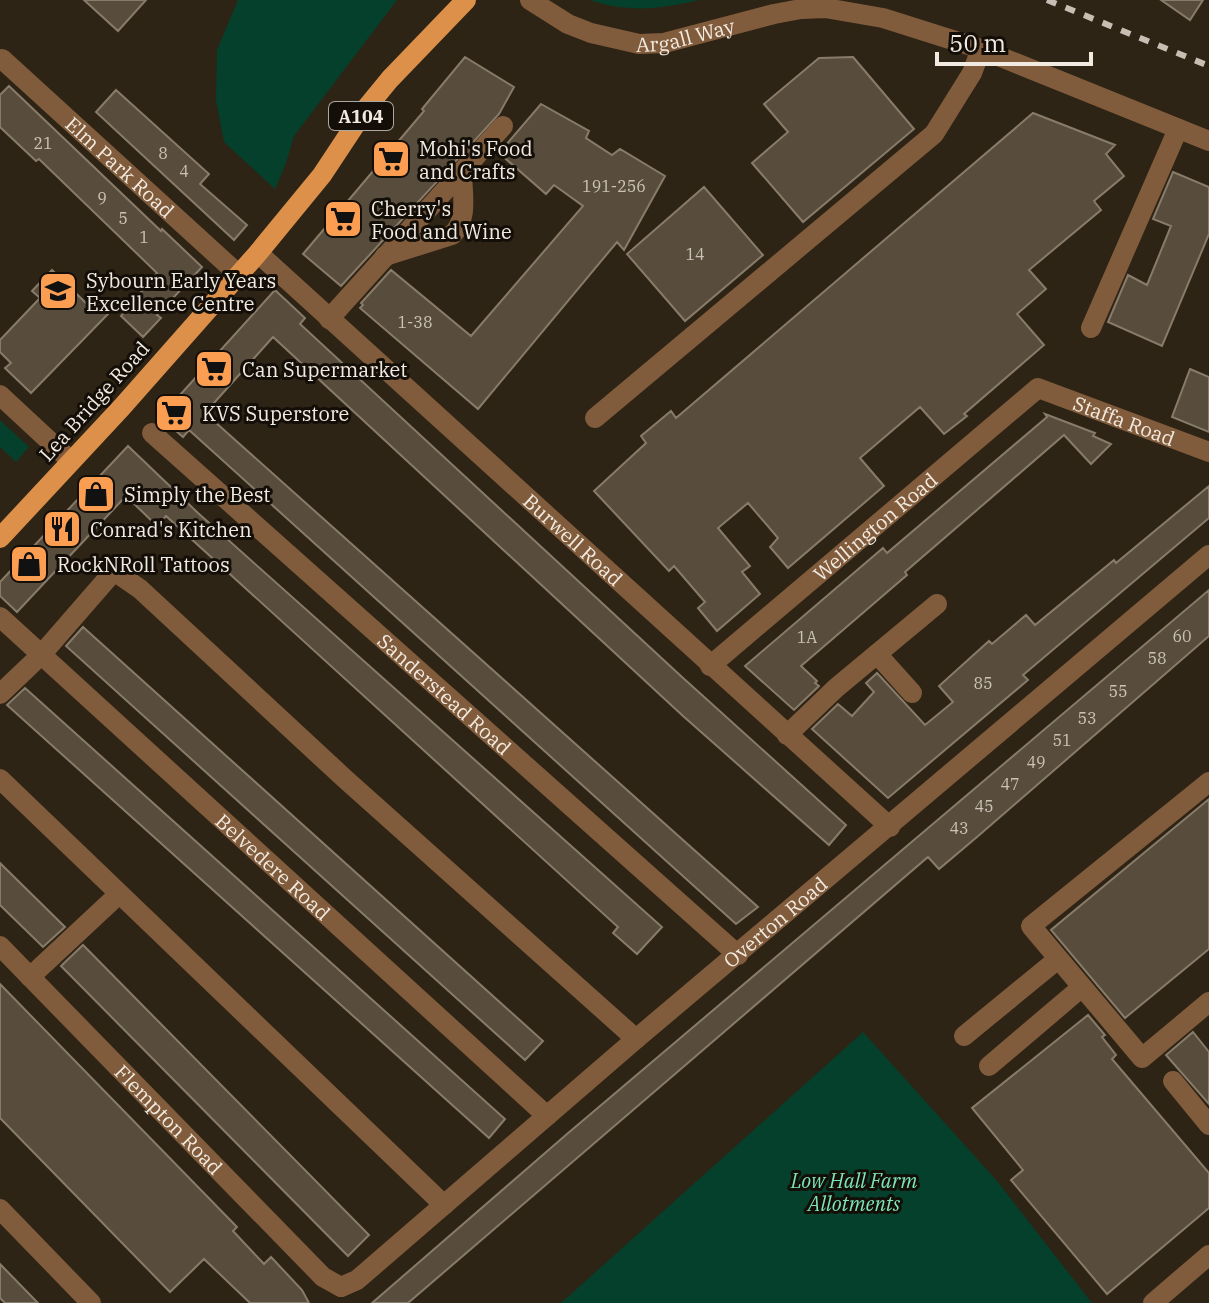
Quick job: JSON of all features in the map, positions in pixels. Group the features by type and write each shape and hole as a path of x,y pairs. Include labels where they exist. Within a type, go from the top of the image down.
{"main road":[{"name":"Lea Bridge Road","path":"0,538 239,275 322,175 374,98 466,0"}],"street":[{"name":"Argall Way","path":"530,0 548,13 591,33 639,44 664,43 774,14 825,8 883,18 981,49 1209,141"},
{"path":"595,418 934,134 972,73 981,49"},
{"name":"Elm Park Road","path":"2,59 239,275"},
{"path":"329,319 503,126"},
{"path":"1091,328 1178,129"},
{"path":"385,256 452,235 458,229 463,213 462,171"},
{"name":"Burwell Road","path":"258,253 890,827"},
{"name":"Wellington Road","path":"710,666 1038,388"},
{"name":"Staffa Road","path":"1038,388 1209,452"},
{"path":"0,395 71,461"},
{"name":"Sanderstead Road","path":"152,433 738,955"},
{"name":"Overton Road","path":"336,1295 1209,555"},
{"path":"0,694 41,655 114,571 140,589 344,778 636,1039"},
{"path":"787,735 836,688 937,604"},
{"name":"Belvedere Road","path":"0,617 547,1116"},
{"path":"877,654 912,693"},
{"path":"0,779 444,1205"},
{"path":"1209,782 1031,926 1142,1058 1209,1002"},
{"path":"30,977 119,894"},
{"name":"Flempton Road","path":"0,946 323,1277 336,1295"},
{"path":"964,1036 1058,959"},
{"path":"989,1066 1082,987"},
{"path":"1173,1081 1209,1125"},
{"path":"0,1209 91,1303"},
{"path":"1153,1303 1209,1255"}],"green space":[{"path":"238,0 397,0 294,136 275,189 224,142 216,100 217,50"},
{"path":"590,0 699,0 644,8 617,7"},
{"path":"0,420 29,447 16,462 0,447"},
{"name":"Low Hall Farm Allotments","path":"863,1032 997,1181 1092,1303 561,1303"}],"building":[{"path":"84,0 146,0 118,31"},
{"path":"1161,0 1203,0 1190,20"},
{"path":"465,57 514,87 499,114 341,286 303,254 424,111 422,109"},
{"path":"853,57 914,129 803,222 752,163 788,132 764,104 819,58"},
{"path":"9,86 202,267 157,315 161,318 143,337 121,316 157,273 39,159 36,161 0,127 0,95"},
{"path":"116,90 209,174 200,184 247,225 234,240 96,112"},
{"path":"541,104 589,131 586,138 612,155 620,149 665,176 624,250 617,242 478,409 360,308 361,303 391,270 471,336 583,206 554,185 546,194 499,153"},
{"path":"1033,113 1115,145 1106,154 1124,176 1094,201 1101,210 1029,270 1046,289 1017,314 1044,345 944,434 920,407 860,458 884,486 788,568 770,547 778,538 748,503 718,528 750,566 742,572 760,594 717,631 698,608 705,602 674,566 669,571 594,491 646,443 641,436 671,411 676,418"},
{"path":"1173,172 1209,187 1209,234 1162,346 1108,322 1128,275 1147,285 1171,226 1153,219"},
{"path":"704,187 763,255 685,321 627,254"},
{"path":"52,270 89,306 96,298 110,312 31,393 5,368 11,363 0,352 0,340 40,298 32,291"},
{"path":"275,290 305,318 300,324 846,825 829,845 683,716 273,337 205,413 758,907 736,924 189,430 183,437 160,417"},
{"path":"1190,369 1209,377 1209,432 1172,417"},
{"path":"1045,414 1095,433 1093,436 1111,444 1091,464 1064,435 801,666 819,686 794,710 745,666 883,548 887,553 1047,417"},
{"path":"128,446 198,513 662,927 637,954 613,933 618,927 166,516 157,526 126,496 17,612 0,596 0,582"},
{"path":"1209,486 1209,518 1023,675 1028,680 888,798 812,729 838,704 852,716 874,692 866,683 877,673 925,725 953,702 939,686 989,641 992,644 1026,615 1035,625"},
{"path":"1209,590 1209,636 977,837 939,869 928,857 408,1303 372,1303 567,1134"},
{"path":"83,627 543,1041 525,1060 66,646"},
{"path":"25,688 505,1119 489,1138 7,705"},
{"path":"1209,799 1209,949 1125,1018 1051,930"},
{"path":"0,863 65,927 43,947 0,905"},
{"path":"83,945 369,1235 348,1256 61,966"},
{"path":"0,984 237,1227 233,1231 264,1264 271,1257 302,1290 309,1303 250,1303 204,1259 170,1292 0,1118"},
{"path":"1088,1015 1105,1035 1102,1037 1116,1055 1112,1059 1209,1173 1209,1208 1107,1294 1011,1180 1023,1170 972,1108"},
{"path":"1193,1032 1209,1052 1209,1104 1166,1055"},
{"path":"0,1264 38,1303 5,1303 0,1298"}],"railway":[{"path":"1047,0 1209,66"}],"place":[{"name":"Mohi's Food and Crafts","path":"391,159"},
{"name":"Cherry's Food and Wine","path":"343,219"},
{"name":"Sybourn Early Years Excellence Centre","path":"58,291"},
{"name":"Can Supermarket","path":"214,369"},
{"name":"KVS Superstore","path":"174,413"},
{"name":"Simply the Best","path":"96,494"},
{"name":"Conrad's Kitchen","path":"62,529"},
{"name":"RockNRoll Tattoos","path":"29,564"}]}
